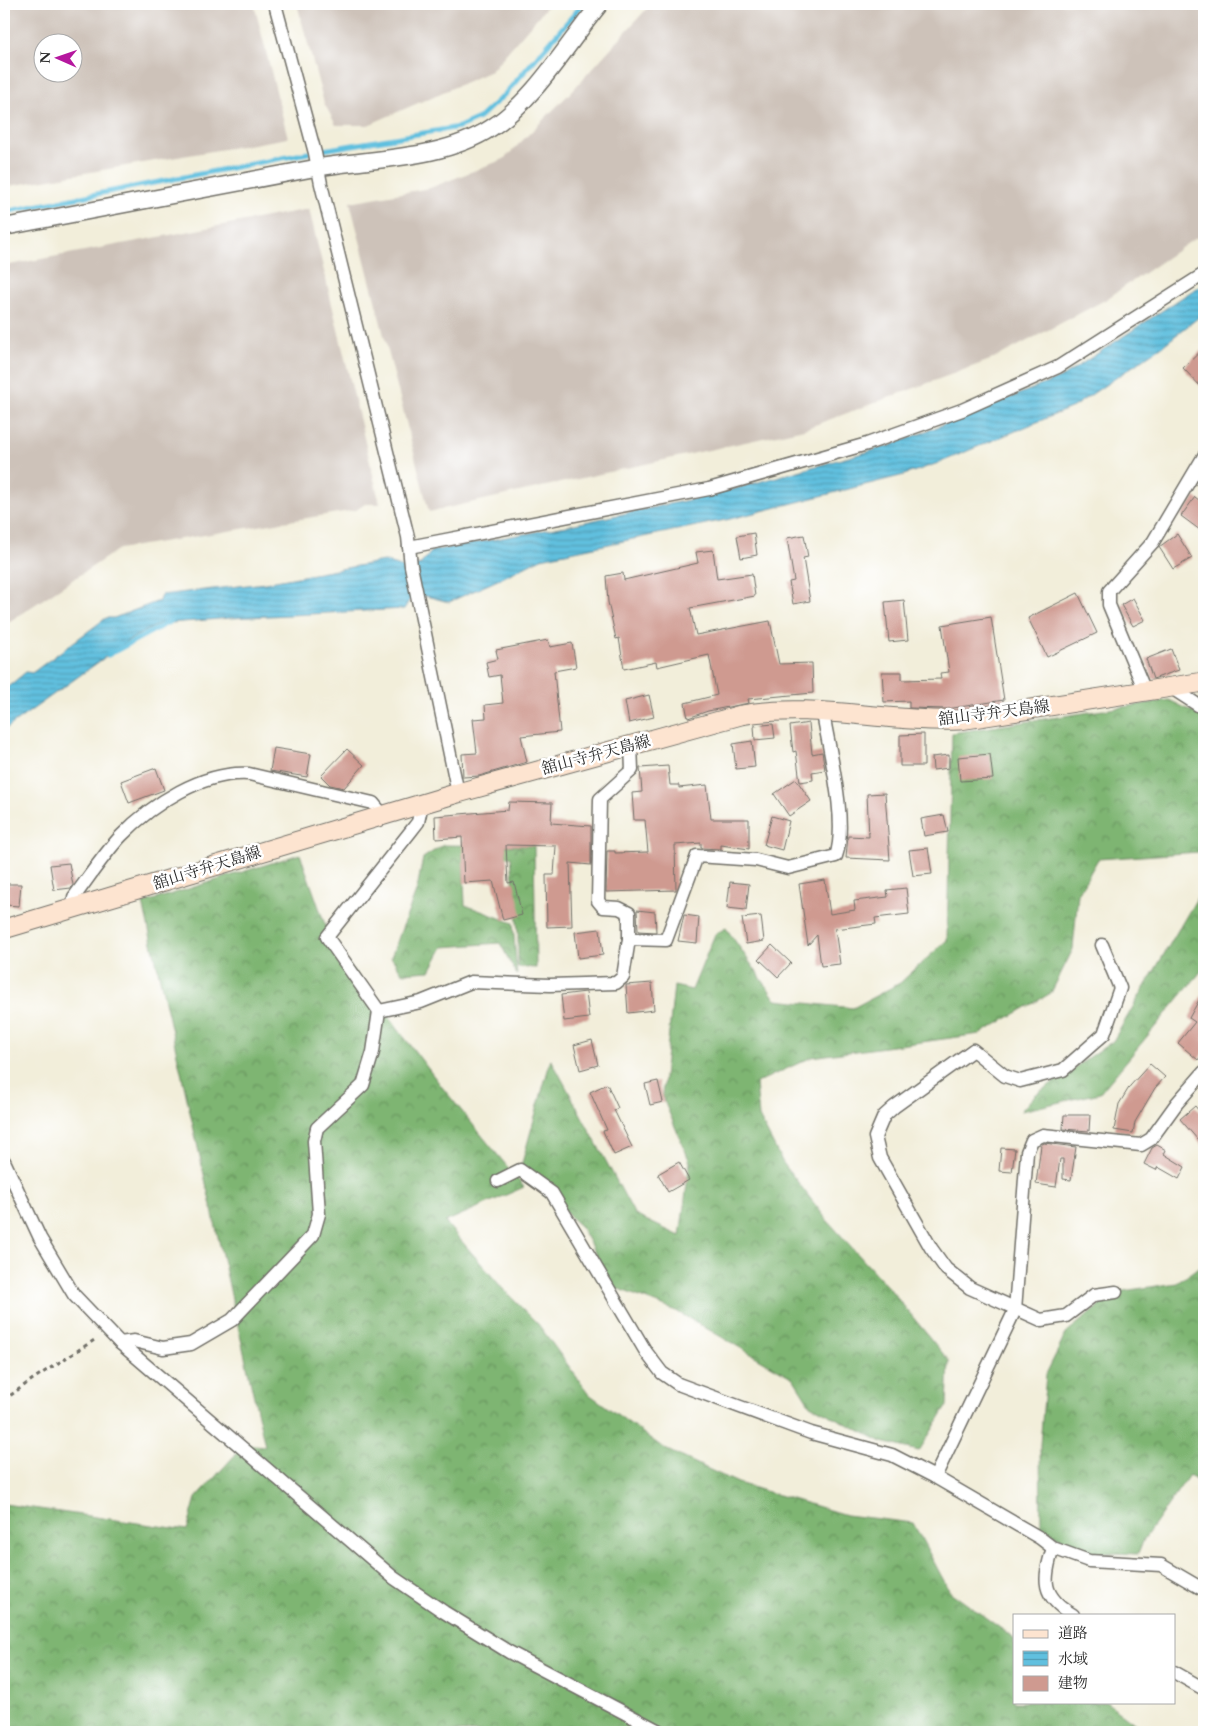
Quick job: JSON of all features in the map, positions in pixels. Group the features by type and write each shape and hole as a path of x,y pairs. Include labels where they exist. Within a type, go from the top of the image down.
{"main road":[{"name":"舘山寺弁天島線","path":"4,929 458,793 756,712 785,710 923,720 960,720 1204,682"}],"street":[{"path":"275,4 318,168 409,546 411,566 458,793"},
{"path":"4,227 318,168 445,148 469,140 491,128 511,113 528,95 600,4"},
{"path":"409,546 709,489 867,444 962,410 1058,367 1204,274"},
{"path":"1145,691 1109,605 1109,591 1153,542 1204,456"},
{"path":"1170,688 1204,709"},
{"path":"629,939 666,940 696,856 756,860 788,868 836,856 840,846 839,812 823,713"},
{"path":"379,1011 421,1002 471,982 550,985 616,982 623,977 629,939 629,914 619,908 603,907 598,901 600,799 632,770 631,745"},
{"path":"73,908 74,897 121,836 157,807 191,786 213,777 237,773 261,777 373,803 383,815"},
{"path":"120,1343 134,1341 163,1348 191,1344 232,1320 313,1235 319,1214 314,1141 317,1128 363,1085 373,1052 379,1011 328,936 412,831 418,822 422,804"},
{"path":"1102,945 1120,988 1104,1034 1063,1070 1020,1082 1006,1076 973,1050 894,1107 884,1116 875,1137 880,1158 930,1248 946,1269 970,1288 1015,1310 1041,1320 1066,1316 1094,1295 1116,1292"},
{"path":"935,1477 1015,1310 1027,1152 1032,1140 1043,1135 1141,1145 1151,1139 1177,1102 1204,1072"},
{"path":"4,1161 40,1238 74,1295 120,1343 394,1578 444,1612 509,1652 662,1732"},
{"path":"498,1181 520,1170 552,1193 646,1352 662,1373 678,1384 811,1432 892,1455 935,1477 1040,1538 1053,1548 1089,1561 1161,1565 1204,1590"},
{"path":"1053,1548 1045,1574 1049,1595 1061,1608 1071,1614"},
{"path":"1176,1673 1204,1689"}],"path":[{"path":"4,1400 32,1379 108,1332"}],"shaded area":[{"path":"4,4 254,4 288,138 4,187"},
{"path":"297,4 549,4 491,71 368,125 336,125 324,103"},
{"path":"651,4 1204,4 1204,235 1194,239 1105,300 993,359 804,429 429,512 350,202 430,188 504,159 571,92"},
{"path":"309,209 380,504 365,504 356,510 119,549 4,625 4,266"}],"green space":[{"path":"1169,700 1204,717 1204,860 1199,852 1098,859 1078,894 1073,949 1051,993 980,1034 812,1057 756,1083 759,1117 783,1163 827,1220 893,1293 949,1361 947,1406 919,1451 882,1442 810,1405 793,1378 676,1311 614,1287 580,1226 520,1170 551,1059 635,1215 680,1236 690,1162 662,1096 674,986 692,990 715,934 726,928 776,1000 853,1008 900,983 947,940 952,733"},
{"path":"443,845 534,846 536,968 518,967 518,932 511,857 463,855 465,905 513,923 517,975 500,943 443,947 430,971 402,973 391,957 417,889 423,858"},
{"path":"300,854 328,937 442,1087 524,1187 445,1222 504,1290 538,1324 589,1394 665,1449 738,1483 846,1515 913,1523 950,1592 1013,1637 1013,1704 1109,1704 1146,1732 4,1732 4,1504 187,1530 196,1498 245,1444 265,1446 143,903"},
{"path":"1204,886 1204,968 1100,1093 1021,1111 1035,1095 1113,1041"},
{"path":"1204,1264 1204,1487 1189,1475 1144,1539 1138,1554 1087,1552 1041,1529 1040,1445 1046,1374 1067,1332 1116,1292 1177,1283"}],"water":[{"path":"1204,283 1204,313 1161,347 1073,407 941,462 904,475 730,519 541,558 449,602 426,596 410,599 404,609 230,618 159,624 129,640 4,730 4,690 26,672 32,673 106,618 114,618 159,601 161,595 265,583 384,561 403,568 421,564 432,551 566,526 712,495 892,445 1062,377"}],"building":[{"path":"1204,348 1204,390 1183,368"},
{"path":"1195,497 1204,504 1204,533 1181,516"},
{"path":"754,533 757,555 741,558 737,536"},
{"path":"1177,534 1192,558 1173,569 1159,547"},
{"path":"804,535 808,557 803,558 810,601 793,604 789,582 794,581 787,538"},
{"path":"713,550 717,579 752,574 755,596 690,608 696,635 770,621 779,664 812,663 813,693 748,699 749,703 708,711 688,718 685,703 717,695 709,655 657,667 656,662 624,669 619,638 616,639 608,602 606,576 623,573 624,580 698,563 696,552"},
{"path":"1078,593 1097,633 1047,657 1028,618"},
{"path":"1133,598 1145,620 1133,626 1121,605"},
{"path":"904,600 908,640 889,642 885,602"},
{"path":"991,617 1004,700 947,709 909,708 909,701 884,702 882,672 902,672 902,680 941,679 940,673 949,672 942,625"},
{"path":"548,640 550,647 572,643 576,667 554,671 560,732 521,736 527,762 479,776 463,777 462,754 477,753 473,719 486,718 485,705 503,703 500,675 489,677 486,662 498,659 496,650"},
{"path":"1171,649 1179,670 1153,679 1146,659"},
{"path":"649,695 654,717 629,723 625,701"},
{"path":"809,723 812,754 822,752 825,770 812,772 813,780 800,782 796,751 793,752 790,726"},
{"path":"773,724 775,738 755,740 754,726"},
{"path":"924,734 924,766 900,766 900,735"},
{"path":"752,741 755,767 736,769 733,744"},
{"path":"274,748 311,754 307,777 270,771"},
{"path":"347,749 364,765 344,788 330,785 321,776"},
{"path":"990,754 993,779 960,781 958,757"},
{"path":"949,755 949,768 933,770 932,757"},
{"path":"668,766 670,785 679,785 679,788 707,785 711,819 749,819 749,849 721,845 721,849 701,848 701,843 675,845 676,890 606,892 607,851 615,851 615,853 648,852 645,820 634,820 632,793 642,792 640,768"},
{"path":"156,768 164,790 129,803 121,781"},
{"path":"796,779 811,801 789,816 774,794"},
{"path":"885,793 890,860 846,858 848,836 869,837 867,794"},
{"path":"509,802 552,803 551,823 591,826 591,865 570,863 572,926 547,927 546,875 554,875 556,846 506,845 508,883 514,882 522,915 503,920 493,881 464,883 462,837 436,839 435,816 508,810"},
{"path":"944,815 948,832 924,836 921,819"},
{"path":"772,816 789,821 782,850 764,845"},
{"path":"928,848 932,874 913,876 909,850"},
{"path":"69,863 73,885 71,888 54,890 50,865"},
{"path":"825,880 830,914 855,910 854,901 888,897 887,890 906,888 909,914 875,918 876,924 835,929 840,964 821,966 817,935 808,945 799,884"},
{"path":"730,882 749,884 746,910 727,908"},
{"path":"7,884 21,884 19,906 5,905"},
{"path":"637,910 655,912 656,932 638,931"},
{"path":"684,915 699,917 697,943 678,941"},
{"path":"761,916 764,941 746,944 742,918"},
{"path":"600,929 603,955 578,958 575,932"},
{"path":"772,945 791,963 778,977 759,959"},
{"path":"652,983 654,1010 628,1013 626,985"},
{"path":"1204,991 1204,1052 1198,1060 1178,1043 1195,1022 1189,1018"},
{"path":"586,992 589,1018 564,1021 561,995"},
{"path":"592,1040 598,1065 580,1070 574,1045"},
{"path":"1150,1064 1165,1077 1155,1088 1135,1122 1133,1133 1114,1130 1119,1104 1130,1086"},
{"path":"658,1081 663,1102 650,1105 645,1084"},
{"path":"607,1084 618,1108 614,1110 632,1147 614,1155 603,1131 607,1130 590,1092"},
{"path":"1195,1106 1204,1117 1204,1147 1180,1119"},
{"path":"1064,1115 1090,1115 1089,1131 1063,1129"},
{"path":"1044,1143 1076,1147 1071,1180 1063,1179 1063,1159 1060,1159 1056,1187 1036,1184 1041,1145"},
{"path":"1157,1145 1166,1150 1164,1154 1185,1167 1179,1179 1158,1167 1156,1170 1144,1164 1152,1148"},
{"path":"1001,1148 1015,1149 1012,1172 999,1171"},
{"path":"679,1162 689,1180 668,1192 658,1174"}],"waterway":[{"path":"323,150 459,127 479,118 505,94 583,4"},
{"path":"4,212 308,153"},
{"path":"108,655 171,621"}]}
